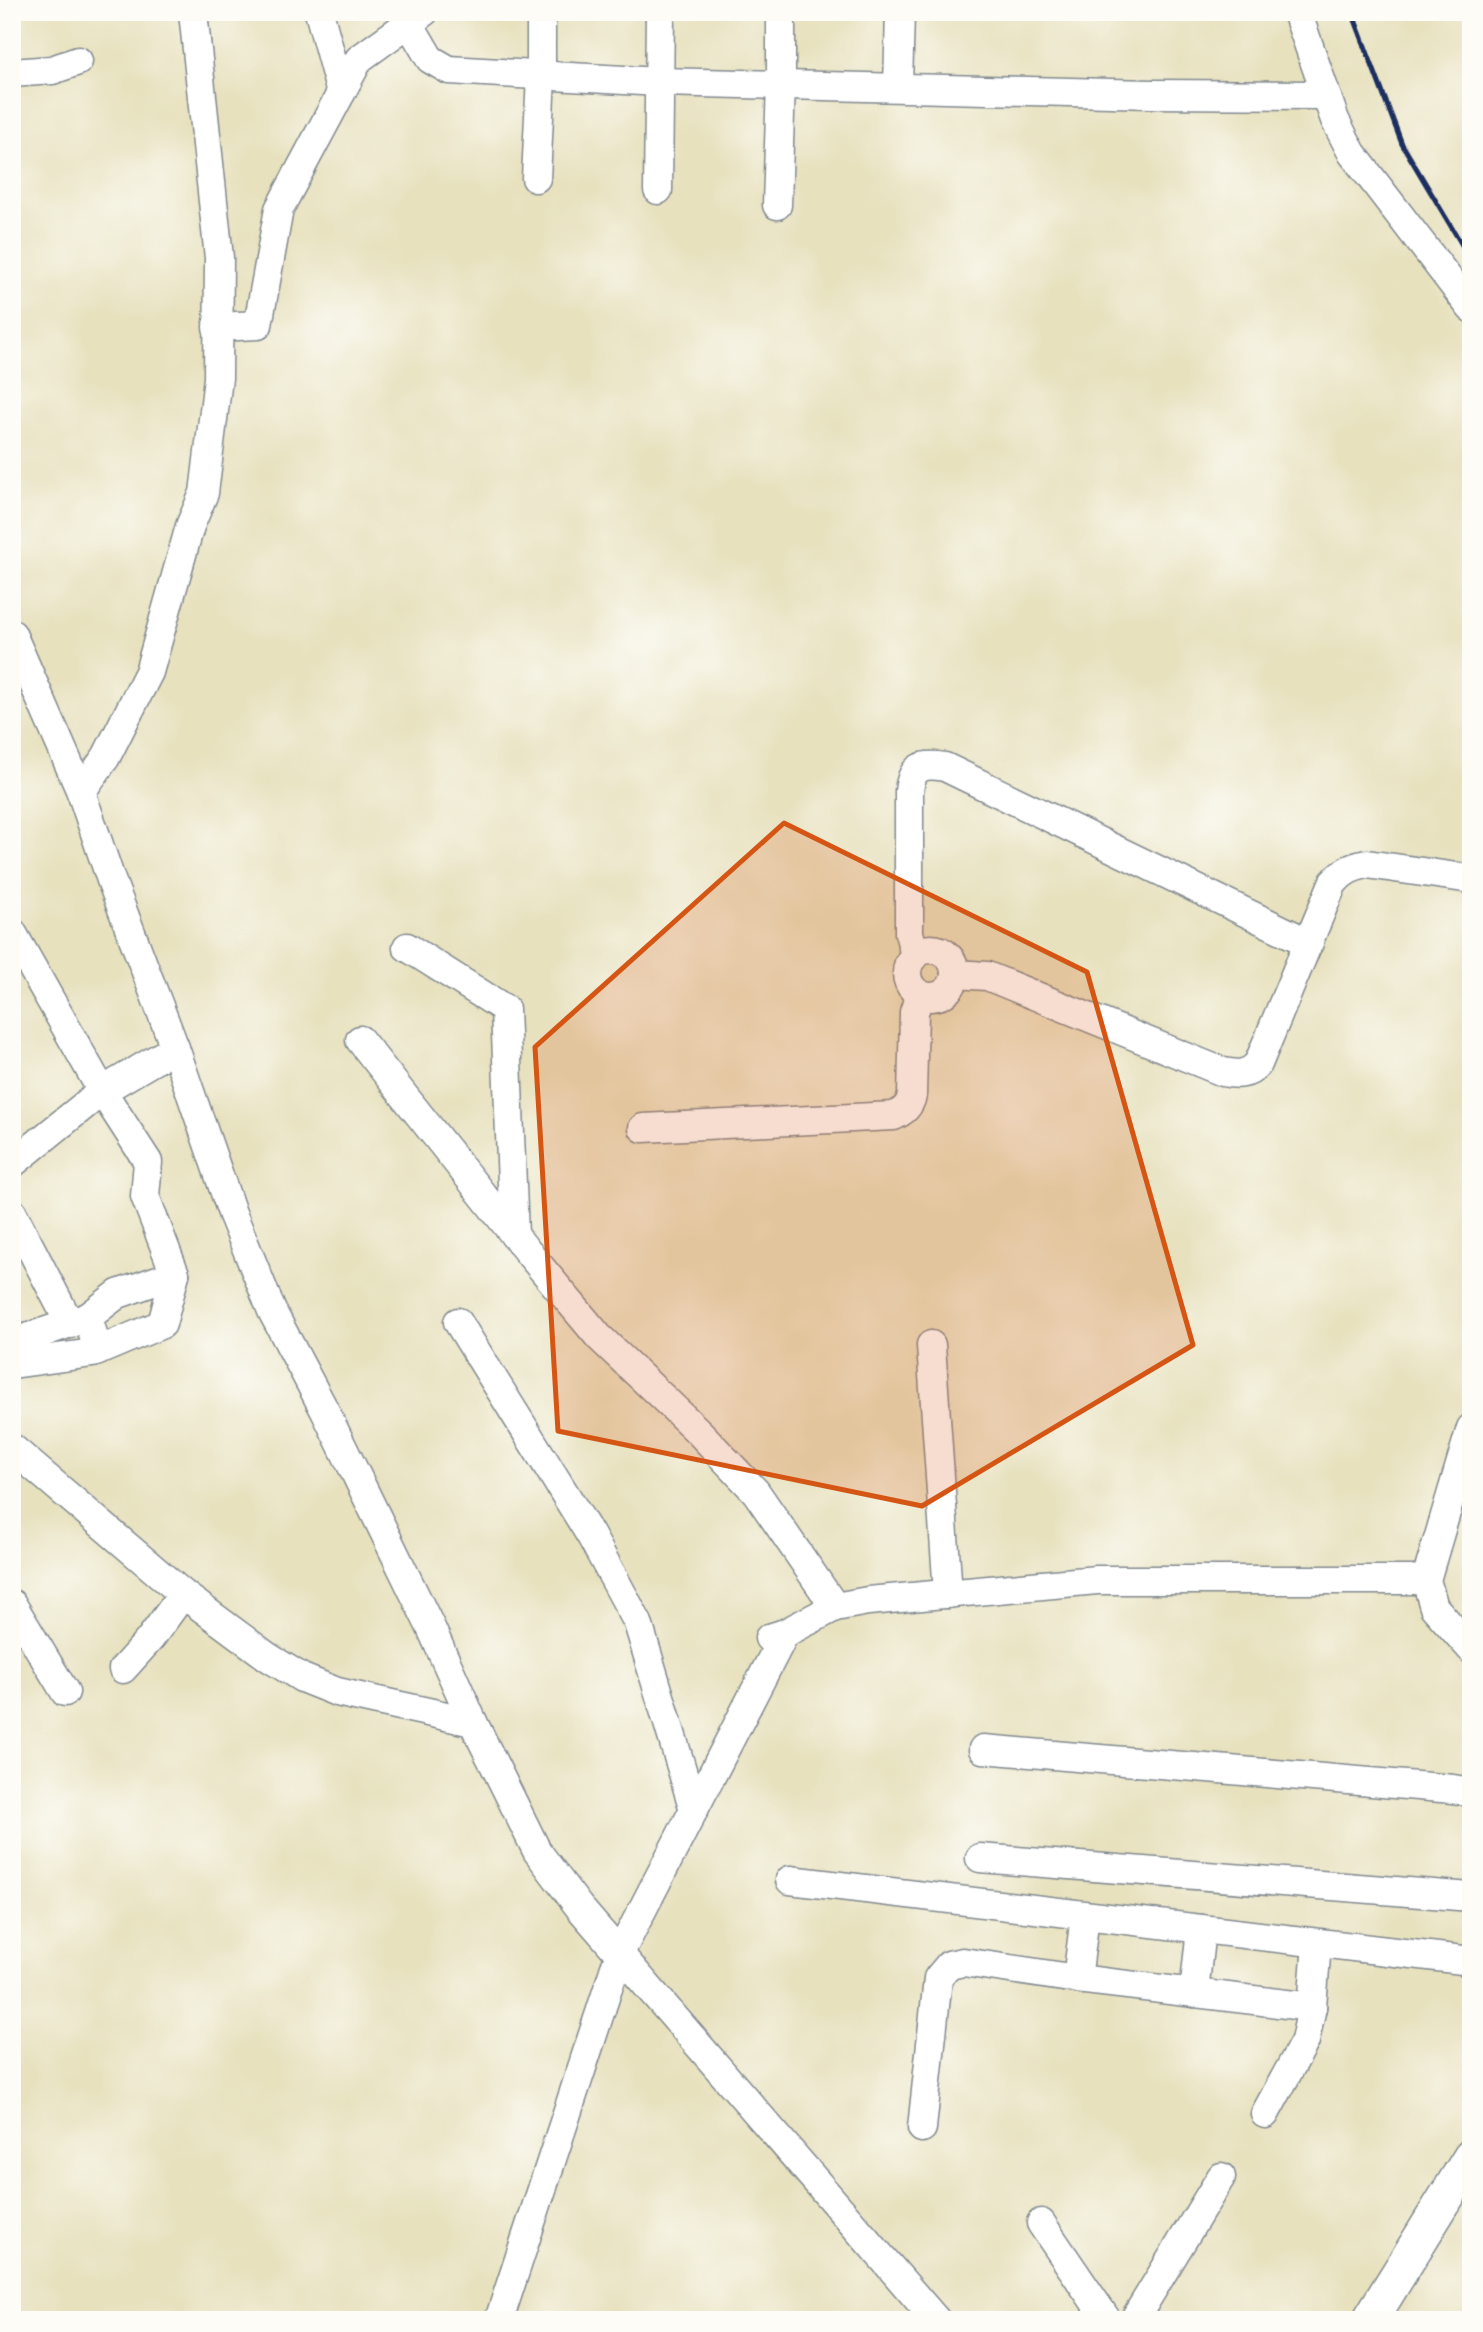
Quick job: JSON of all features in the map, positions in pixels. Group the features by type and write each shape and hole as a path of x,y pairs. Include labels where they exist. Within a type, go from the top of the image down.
{"main road":[{"path":"1370,2320 1460,2195 1471,2157"}],"street":[{"path":"81,792 106,757 149,671 190,526 204,493 218,378 219,258 193,12"},
{"path":"318,12 341,93"},
{"path":"536,178 541,12"},
{"path":"658,190 660,12"},
{"path":"777,205 781,12"},
{"path":"898,87 900,12"},
{"path":"1297,12 1325,95 1352,153 1471,308"},
{"path":"217,327 258,326 279,209 359,59 417,18 430,59 449,70 659,82 1152,94 1325,95"},
{"path":"12,73 52,70 78,61"},
{"path":"12,634 81,792 232,1213 272,1311 325,1411 537,1851 619,1955 936,2320"},
{"path":"915,955 909,933 909,790 910,778 917,769 930,764 945,767 1309,943"},
{"path":"955,974 987,976 1223,1072 1243,1074 1252,1071 1258,1064 1333,883 1342,872 1367,864 1471,879"},
{"path":"12,932 102,1091 148,1161 145,1196 175,1274 162,1324 98,1351 14,1354"},
{"path":"407,947 505,1009 514,1235"},
{"path":"937,950 950,958 955,974 954,982 943,994 928,997 914,990 907,976 907,969 915,955 937,950"},
{"path":"643,1128 894,1116 909,1105 912,1096 914,1012 920,995"},
{"path":"360,1040 514,1235 599,1336 700,1433 755,1492 835,1607"},
{"path":"12,1164 102,1091 175,1048"},
{"path":"12,1212 98,1351"},
{"path":"14,1354 79,1320 118,1294 175,1274"},
{"path":"458,1322 591,1536 638,1623 694,1810"},
{"path":"931,1345 948,1594"},
{"path":"1471,1428 1426,1580 1434,1607 1471,1649"},
{"path":"12,1448 183,1594 268,1657 302,1678 337,1692 473,1722"},
{"path":"499,2320 619,1955 694,1810 774,1636 835,1607 868,1601 1097,1580 1426,1580"},
{"path":"123,1669 183,1594"},
{"path":"12,1604 65,1692"},
{"path":"983,1749 1439,1787 1471,1792"},
{"path":"980,1858 1471,1897"},
{"path":"790,1880 1471,1961"},
{"path":"1077,1979 1085,1916"},
{"path":"1194,1993 1201,1929"},
{"path":"1265,2115 1306,2041 1312,2007 1317,1944"},
{"path":"922,2128 938,1978 949,1965 963,1962 1077,1979 1312,2007"},
{"path":"1134,2320 1221,2178"},
{"path":"1041,2223 1107,2320"}],"highlighted area":[{"path":"784,823 1087,972 1193,1345 922,1506 558,1431 535,1047"}],"railway":[{"path":"1352,12 1402,144 1471,260"}]}
